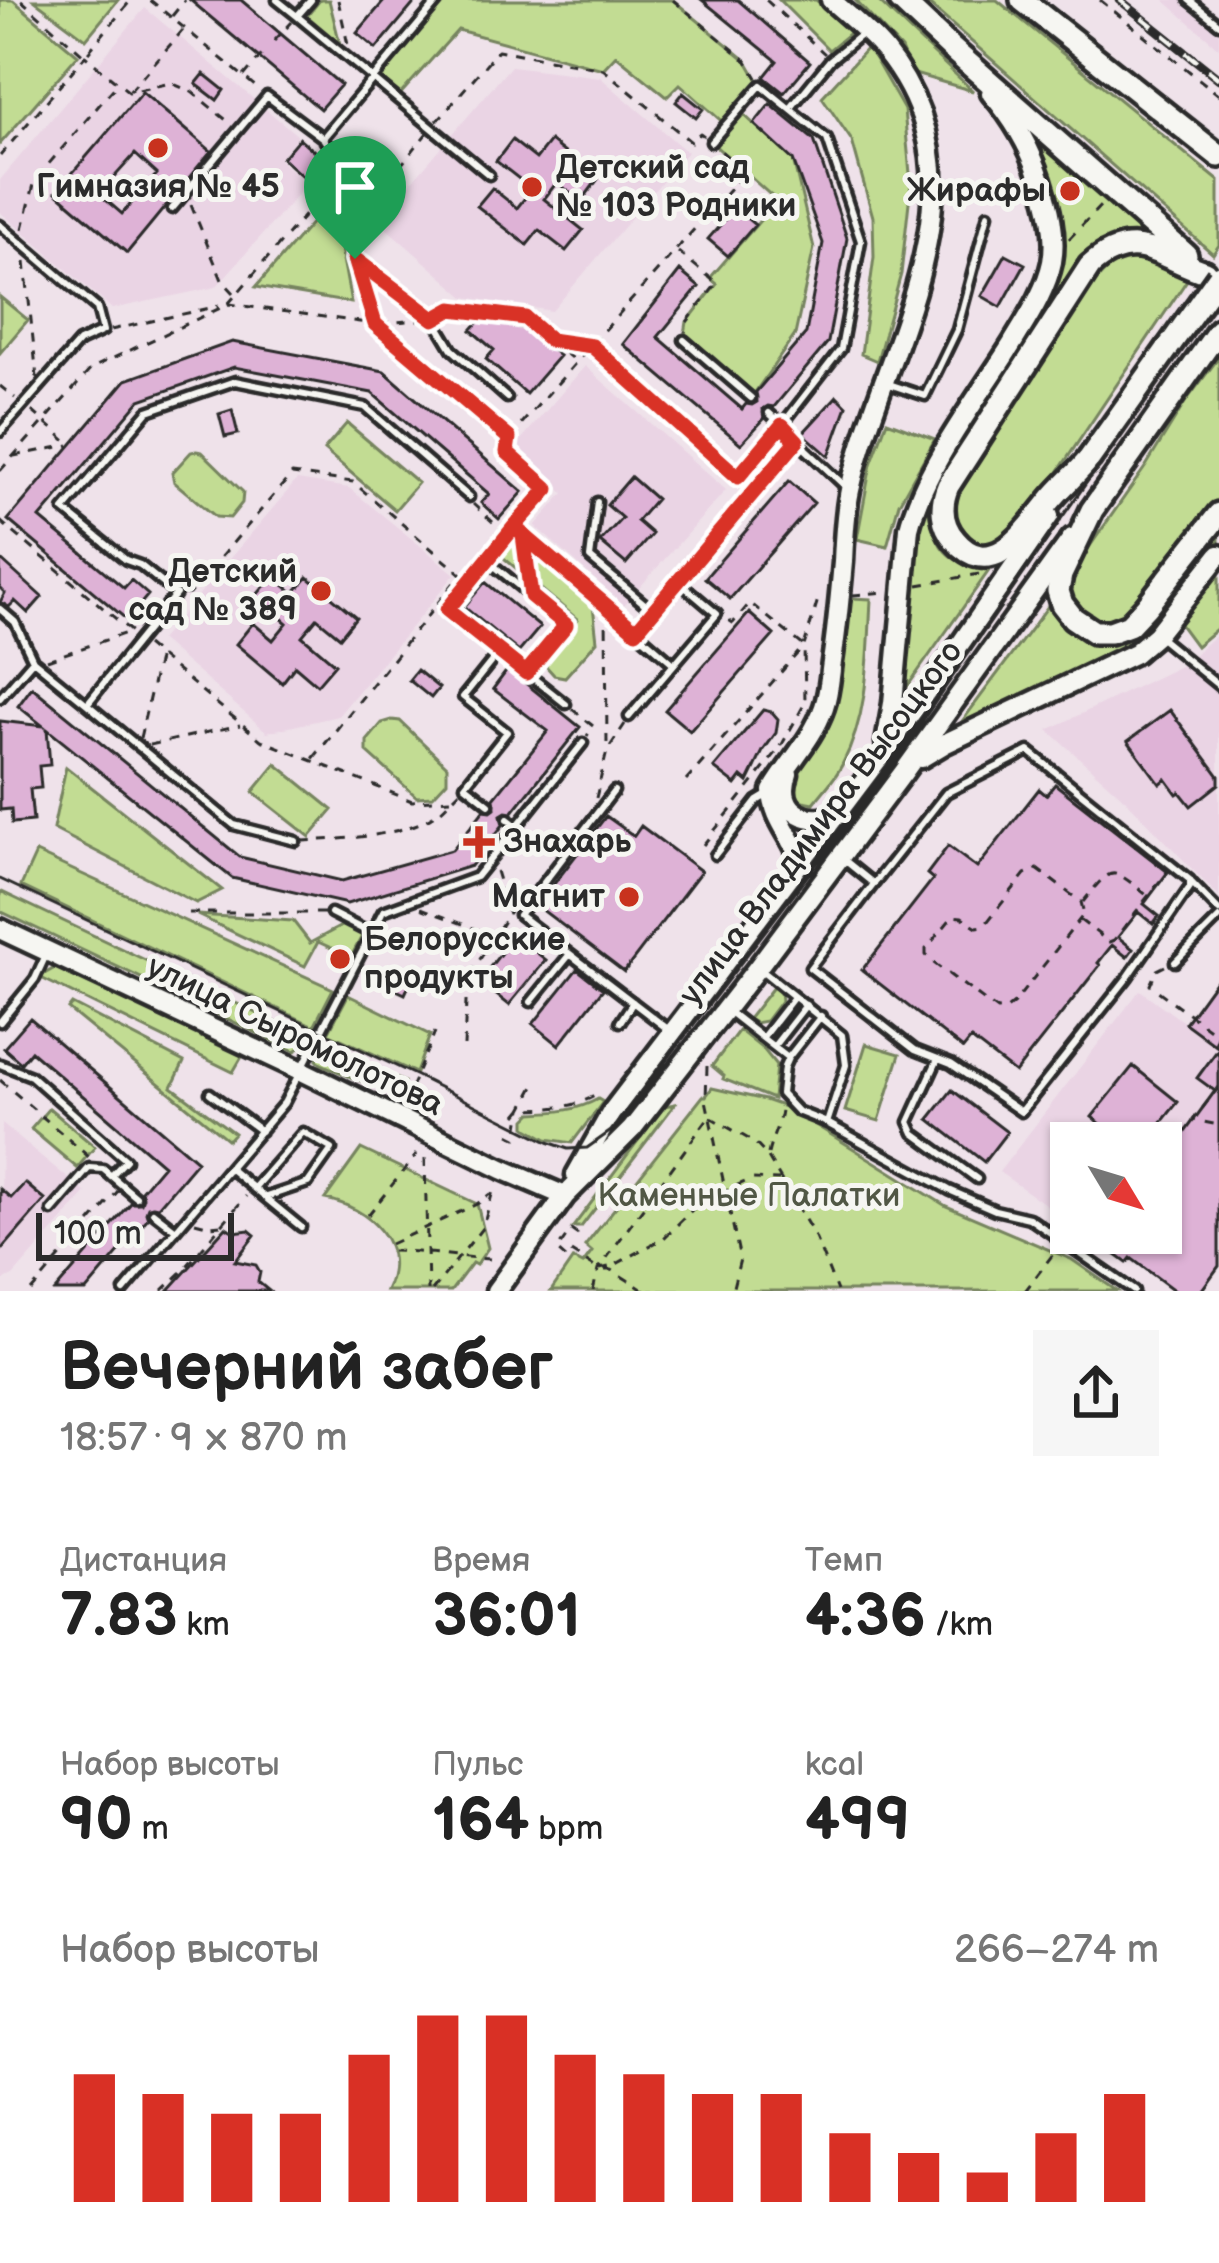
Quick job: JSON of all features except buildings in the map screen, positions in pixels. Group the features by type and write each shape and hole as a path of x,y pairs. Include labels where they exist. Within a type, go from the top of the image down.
{"main road":[{"path":"802,864 775,813 772,791 805,746 825,705 850,490 932,227 932,172 924,123 885,51 831,0"},
{"path":"1022,0 1219,156"},
{"path":"903,2 1113,192 1214,276"},
{"path":"879,762 889,736 902,588 916,502 1031,312 1053,256 1049,211 1029,148 1004,108 952,50"},
{"path":"1144,248 1214,276 1087,461 1016,542 1001,553 984,556 959,545 942,511 948,486 1090,266 1115,250 1144,248"},
{"name":"улица Владимира Высоцкого","path":"566,1196 632,1129 758,967 903,773 1219,330"},
{"name":"улица Владимира Высоцкого","path":"496,1291 566,1196 611,1113 879,762 1087,461"},
{"path":"1092,510 1061,574 1058,591 1073,619 1102,633 1120,630 1137,617 1219,514"},
{"path":"903,773 946,743 1125,659 1156,635 1219,555"},
{"path":"791,767 783,787 795,811 815,819 829,818 845,807"},
{"name":"улица Сыромолотова","path":"0,929 566,1196"}],"lane":[{"path":"277,0 489,175"},
{"path":"297,16 311,0"},
{"path":"323,138 439,0"},
{"path":"1189,0 1219,24"},
{"path":"790,109 830,60 866,30"},
{"path":"711,142 761,85 826,139 861,241 841,349 782,425"},
{"path":"172,209 267,96 323,138 335,157 333,182 355,259 434,319 452,349 507,398"},
{"path":"883,381 925,396 957,330 988,214"},
{"path":"0,225 97,308 103,331 79,342 0,432"},
{"path":"684,340 751,398"},
{"path":"86,704 176,594 64,510 148,411 235,381 365,407 469,497"},
{"path":"770,412 850,490"},
{"path":"674,664 636,631 797,441"},
{"path":"597,502 590,558 653,611"},
{"path":"526,673 566,625 488,560 447,610 499,652 526,673 566,704"},
{"path":"629,718 717,614 679,581"},
{"path":"0,609 16,622 33,660 234,825 296,841"},
{"path":"1156,635 1219,686"},
{"path":"489,804 466,785 507,733 463,697 499,652"},
{"path":"0,698 33,660"},
{"path":"124,1291 284,1103 383,911 476,878 583,743"},
{"path":"1175,962 1219,914 1190,880 1085,802 1030,751 946,793 810,968 915,1050 952,1064 1021,1112 1128,977 1182,901 1190,880"},
{"path":"614,790 519,915 672,1032"},
{"path":"715,856 736,820 772,791"},
{"path":"508,819 517,826"},
{"path":"840,857 874,884"},
{"path":"332,913 370,933"},
{"path":"0,1022 34,979 48,951"},
{"path":"531,1002 570,954"},
{"path":"758,967 842,1035 846,1065 827,1123"},
{"path":"763,1036 794,996"},
{"path":"620,1022 633,1002"},
{"path":"774,1046 806,1005"},
{"path":"725,1009 788,1058"},
{"path":"821,1016 784,1066 781,1094 797,1111 949,1190 995,1210 1029,1218 1050,1234"},
{"path":"938,1059 909,1122 914,1133 977,1179"},
{"path":"0,1065 31,1076 126,1160 111,1176"},
{"path":"210,1093 261,1131"},
{"path":"254,1188 303,1132 332,1148 308,1183 266,1197"},
{"path":"52,1210 89,1168 104,1169 136,1197"},
{"path":"229,1168 301,1227"},
{"path":"153,1212 176,1230"},
{"path":"1078,1254 1134,1291"}],"path":[{"path":"21,0 129,92"},
{"path":"0,156 131,0"},
{"path":"150,0 267,96"},
{"path":"171,17 185,0"},
{"path":"338,0 352,62"},
{"path":"674,0 747,61 761,85"},
{"path":"766,0 830,60"},
{"path":"1100,0 1219,95"},
{"path":"274,40 297,16"},
{"path":"129,92 184,28"},
{"path":"244,76 266,50"},
{"path":"346,231 498,50 603,69 691,142 700,133 745,172 509,438 507,452 548,489 488,560"},
{"path":"129,92 172,82 192,92 238,130"},
{"path":"38,388 22,231 35,180 118,83"},
{"path":"0,471 92,368 229,304 333,182"},
{"path":"186,192 222,280 236,294"},
{"path":"1053,256 1113,192"},
{"path":"676,250 717,283 687,322 684,340"},
{"path":"355,259 375,324 509,438"},
{"path":"103,331 229,304 375,324 434,319 452,309 525,318 577,363"},
{"path":"550,340 592,346 738,477 782,425"},
{"path":"0,386 71,445 14,456"},
{"path":"176,594 189,594 292,474 353,482 461,574 312,760"},
{"path":"469,497 507,535"},
{"path":"0,521 261,740 412,801 452,799"},
{"path":"514,527 636,631"},
{"path":"523,535 531,596"},
{"path":"840,596 871,595 993,572"},
{"path":"703,845 780,748 805,703 804,646 819,596"},
{"path":"717,614 733,622 750,603 804,646"},
{"path":"606,606 607,751"},
{"path":"41,667 47,660 131,631"},
{"path":"152,639 159,656 138,747 242,725"},
{"path":"686,781 804,646"},
{"path":"566,704 593,726 583,743"},
{"path":"296,841 394,831 436,815 466,785"},
{"path":"492,858 508,914"},
{"path":"1080,920 1109,942 1114,940 1172,866"},
{"path":"1034,869 1082,903 1080,920 1014,1004 1004,1010 988,1006 926,952 954,916 976,928 985,926 1022,877 1034,869"},
{"path":"1082,903 1104,875 1113,873 1148,896"},
{"path":"406,902 493,935"},
{"path":"189,913 332,913"},
{"path":"1175,962 1157,970 1150,985 1219,1036 1214,1050 1219,1054"},
{"path":"411,1088 435,1032"},
{"path":"707,1066 706,1100 740,1259 733,1291"},
{"path":"0,1080 104,1169"},
{"path":"517,1114 537,1081"},
{"path":"1219,1087 1193,1120 1219,1125"},
{"path":"522,1109 563,1108 598,1094"},
{"path":"767,1156 782,1115 781,1094"},
{"path":"508,1134 517,1138 522,1109"},
{"path":"709,1116 754,1142 767,1156 795,1198 837,1291"},
{"path":"592,1291 598,1270 709,1116"},
{"path":"1219,1150 1219,1159"},
{"path":"368,1215 417,1154"},
{"path":"425,1158 430,1291"},
{"path":"598,1270 664,1238 695,1207 752,1179 781,1180"},
{"path":"31,1291 123,1186"},
{"path":"430,1291 459,1257 483,1227 493,1191 391,1248 459,1257 490,1259"},
{"path":"162,1291 246,1196"},
{"path":"185,1219 223,1225"},
{"path":"566,1258 557,1250 571,1230 581,1237"},
{"path":"571,1252 645,1291"},
{"path":"1025,1291 1054,1254"}],"shaded area":[{"path":"1164,0 1197,0 1219,16 1219,48"},
{"name":"Гимназия № 45","path":"145,8 298,136 279,159 307,184 216,287 112,309 0,212 0,180"},
{"name":"Детский сад № 103 Родники","path":"511,66 600,77 687,152 552,311 465,297 378,221"},
{"path":"585,366 726,490 624,605 535,526 564,493 513,449"},
{"name":"Детский сад № 389","path":"297,480 349,488 455,574 338,716 267,732 160,640"},
{"path":"1219,632 1219,897 1125,799 1048,730 1182,665"},
{"path":"1140,990 1219,1048 1197,1077 1215,1091 1182,1136 1182,1122 1050,1122 1050,1207 999,1172"},
{"path":"2,1124 86,1193 13,1276 0,1282"}],"green space":[{"path":"0,0 13,0 78,55 0,144"},
{"path":"34,0 118,0 86,39"},
{"path":"320,0 329,0 340,44 307,16"},
{"path":"439,0 673,0 747,61 761,85 726,125 680,84 667,97 616,55 603,69 458,30 397,98 373,78"},
{"path":"779,0 816,0 853,30 829,50"},
{"path":"855,0 877,0 973,91 911,73 901,49"},
{"path":"924,0 997,0 1219,181 1219,245 1213,254"},
{"path":"868,47 904,110 911,184 901,274 877,361 861,354 874,257 873,217 852,141 822,97"},
{"path":"743,114 793,160 814,248 795,335 751,398 684,340 687,322 717,284 710,278 777,201 711,142"},
{"path":"1032,137 1150,240 1103,247 938,492 934,522 941,546 960,562 990,569 905,690 912,567 926,495 1047,300 1060,261 1063,221 1052,179"},
{"path":"332,199 351,303 256,287"},
{"path":"1129,259 1159,266 1187,280 1025,521 997,543 973,541 953,523 958,490 1093,284 1112,264"},
{"path":"0,297 28,320 0,353"},
{"path":"1219,357 1219,498 1135,607 1125,617 1101,625 1074,609 1069,594 1072,572"},
{"path":"887,421 935,439 899,503 887,546 857,539 871,464"},
{"path":"347,423 418,483 395,510 324,450"},
{"path":"196,451 243,492 242,503 230,518 216,517 174,482 172,473"},
{"path":"1219,530 1219,542 1146,636 1112,657 960,724 1051,602 1078,632 1097,641 1136,634"},
{"path":"515,533 592,596 597,641 565,677 554,675 546,659 577,619 499,554"},
{"path":"1219,565 1219,627 1196,646 1176,619"},
{"path":"851,598 871,599 866,684 858,726 829,785 814,803 798,800 792,784 833,711"},
{"path":"400,721 447,766 447,781 433,796 417,797 367,752 367,741 382,723"},
{"path":"276,764 333,810 310,837 253,792"},
{"path":"66,767 222,890 196,903 53,829"},
{"path":"36,853 333,989 314,1026 21,886"},
{"path":"0,891 307,1037 295,1051 0,911"},
{"path":"197,915 293,921 310,943 345,924 363,934 351,957 318,942 305,966"},
{"path":"55,968 243,1055 233,1072 39,977"},
{"path":"774,986 781,1001 766,1021 748,1019"},
{"path":"348,995 430,1035 416,1073 328,1033"},
{"path":"72,1004 184,1062 172,1087 234,1133 228,1140 68,1009"},
{"path":"739,1030 776,1065 773,1099 723,1079 712,1066"},
{"path":"322,1043 404,1082 399,1092 321,1064 317,1060"},
{"path":"866,1044 900,1054 879,1121 845,1111"},
{"name":"Каменные Палатки","path":"712,1088 788,1108 946,1206 1071,1259 1117,1291 551,1291 573,1259 583,1264 592,1252 585,1246"},
{"path":"598,1099 603,1102 572,1143 547,1139 526,1127 532,1113 574,1108"},
{"path":"675,1104 581,1227 573,1227 664,1106"},
{"path":"49,1108 95,1147 77,1168 31,1129"},
{"path":"361,1149 477,1204 488,1248 451,1291 386,1291 392,1258 380,1230 356,1210 325,1199"}],"tram line":[{"path":"0,879 548,1142 568,1149 587,1148 611,1131 890,761 1219,295"}],"railway":[{"path":"1120,0 1219,79"}],"place":[{"name":"Гимназия № 45","path":"158,148"},
{"name":"Детский сад № 103 Родники","path":"532,187"},
{"name":"Жирафы","path":"1070,191"},
{"name":"Детский сад № 389","path":"321,591"},
{"name":"Знахарь","path":"479,842"},
{"name":"Магнит","path":"629,897"},
{"name":"Белорусские продукты","path":"340,959"}],"route":[{"path":"355,259 375,324 509,438 507,452 548,489 514,527 523,535 531,596 566,625 526,673 447,610 514,527 636,631 797,441 782,425 738,477 592,346 550,340 525,318 452,309 434,319 355,259"}]}
